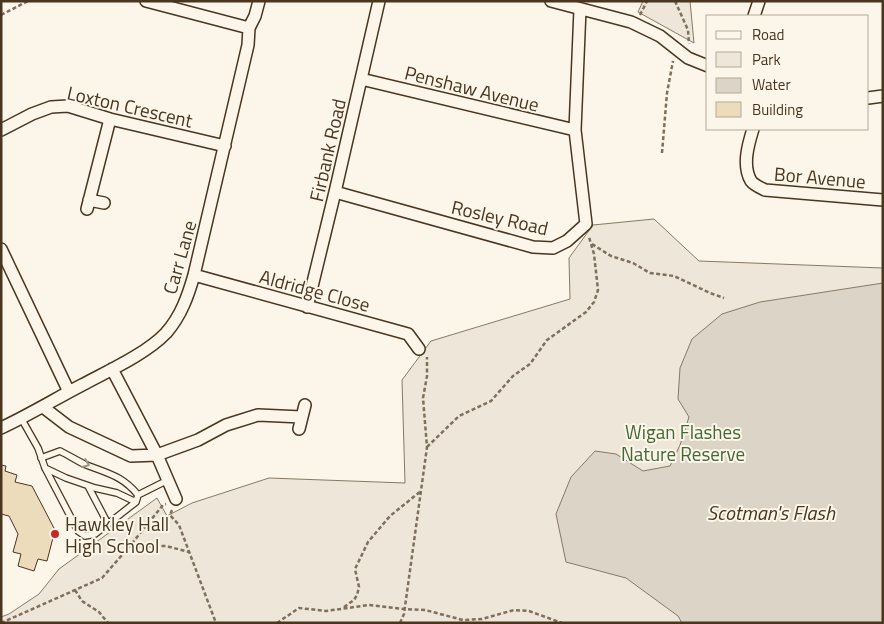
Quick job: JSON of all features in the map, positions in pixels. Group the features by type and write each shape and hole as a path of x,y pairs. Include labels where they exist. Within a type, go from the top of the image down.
{"street":[{"path":"146,1 249,28"},
{"name":"Carr Lane","path":"1,428 43,407 148,348 167,332 181,310 194,275 248,45 249,28 255,16 258,1"},
{"name":"Firbank Road","path":"307,307 379,1"},
{"path":"551,1 631,22 660,36 688,58 706,65"},
{"path":"754,15 759,1"},
{"path":"580,9 575,130 586,224"},
{"name":"Penshaw Avenue","path":"362,79 575,130"},
{"path":"869,98 883,96"},
{"name":"Loxton Crescent","path":"1,130 32,114 51,107 68,106 110,119 225,146"},
{"path":"104,203 88,205 110,119"},
{"name":"Bor Avenue","path":"753,130 747,149 747,170 752,183 765,190 883,200"},
{"name":"Rosley Road","path":"335,192 533,247 553,248 567,241 586,224"},
{"path":"1,249 68,392"},
{"name":"Aldridge Close","path":"194,275 408,334 419,349"},
{"path":"112,369 157,455 176,499"},
{"path":"299,429 305,405"},
{"path":"43,407 69,427 131,456 157,455 198,440 226,425 258,415 302,417"}],"lane":[{"path":"21,418 38,448 45,468 78,531 86,536 95,534 136,502 138,495 168,480"},
{"path":"42,458 60,451 83,463 115,475 131,486 138,495"},
{"path":"45,468 66,478 117,493 136,502"},
{"path":"88,486 108,524"}],"path":[{"path":"1,15 28,1"},
{"path":"675,1 688,30 690,41 688,58"},
{"path":"662,152 667,93 676,48"},
{"path":"427,447 459,416 491,401 513,376 530,364 547,340 575,321 594,302 598,290 595,262 586,224"},
{"path":"591,243 611,256 633,263 650,273 674,276 710,294 724,298"},
{"path":"400,623 404,614 427,447 423,398 427,376 426,356 419,349"},
{"path":"342,608 354,600 357,595 359,587 355,569 368,542 390,516 422,491"},
{"path":"1,623 102,578 163,505 176,499"},
{"path":"176,499 170,515 180,524 216,623"},
{"path":"129,547 166,546 190,553"},
{"path":"75,590 82,601 99,612 108,623"},
{"path":"276,623 299,608 326,611 369,605 425,610 463,620 482,619 514,610 529,611 562,623"}],"green space":[{"path":"643,1 690,1 694,43 638,12"},
{"name":"Wigan Flashes Nature Reserve","path":"654,219 699,261 883,268 883,623 1,623 1,617 9,614 39,594 59,569 157,498 167,516 192,503 269,478 405,483 402,380 431,341 570,299 569,258 593,225"}],"water":[{"name":"Scotman's Flash","path":"883,283 883,623 682,623 678,616 626,578 566,562 556,514 571,477 595,451 616,454 643,471 670,466 680,445 689,417 678,399 680,368 692,339 722,314 760,302"}],"building":[{"path":"1,465 6,466 5,471 17,475 15,482 32,486 55,530 47,561 38,559 34,571 18,566 21,554 13,552 18,534 9,516 1,514"}],"place":[{"name":"Hawkley Hall High School","path":"55,534"}]}
